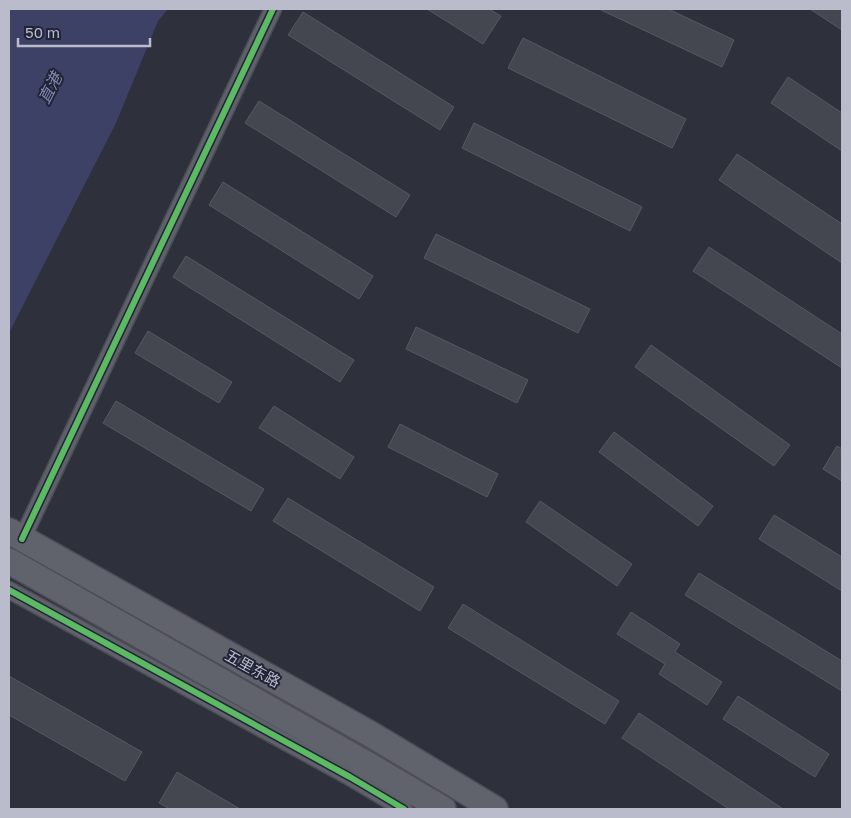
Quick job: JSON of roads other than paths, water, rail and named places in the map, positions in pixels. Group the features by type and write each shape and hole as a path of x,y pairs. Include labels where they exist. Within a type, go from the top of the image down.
{"main road":[{"name":"五里东路","path":"16,535 372,735 495,809"},
{"name":"五里东路","path":"9,562 348,753 443,809"}],"street":[{"path":"16,535 273,9"},
{"path":"9,590 350,777 404,809"}],"water":[{"name":"直港","path":"9,9 168,9 158,21 116,123 9,333"}]}
